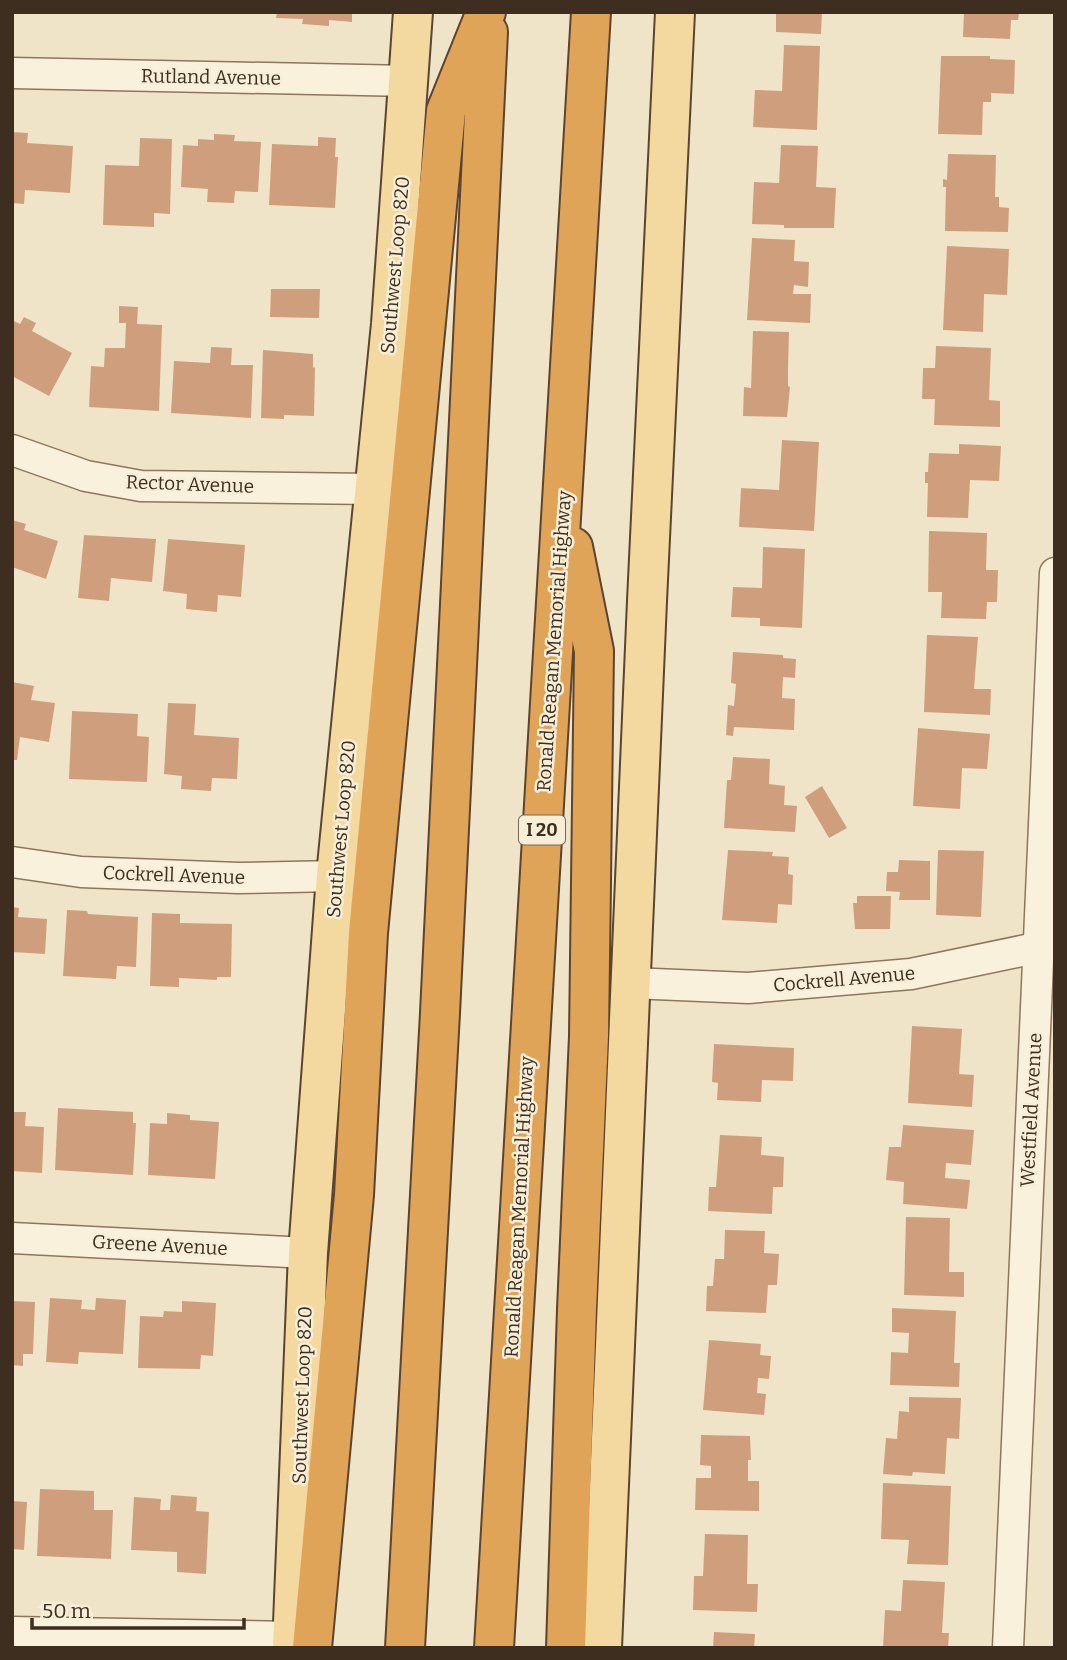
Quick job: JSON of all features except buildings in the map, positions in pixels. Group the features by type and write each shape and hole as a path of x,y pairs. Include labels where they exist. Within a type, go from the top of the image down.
{"highway":[{"path":"298,1644 354,1195 369,919 446,111 488,12"},
{"path":"405,1648 439,1027 488,12"},
{"name":"Ronald Reagan Memorial Highway","path":"494,1648 591,12"},
{"path":"563,498 594,651 589,1036 566,1648"}],"main road":[{"name":"Southwest Loop 820","path":"298,1644 308,1253 336,876 391,324 413,12"},
{"path":"602,1648 676,12"}],"street":[{"name":"Rutland Avenue","path":"12,73 410,81"},
{"name":"Rector Avenue","path":"12,450 86,476 141,486 373,489"},
{"name":"Westfield Avenue","path":"1008,1648 1047,945 1055,573"},
{"name":"Cockrell Avenue","path":"12,862 81,872 238,878 336,876"},
{"name":"Cockrell Avenue","path":"631,983 748,988 911,974 1047,945"},
{"name":"Greene Avenue","path":"12,1238 308,1253"},
{"path":"12,1632 298,1644"}]}
